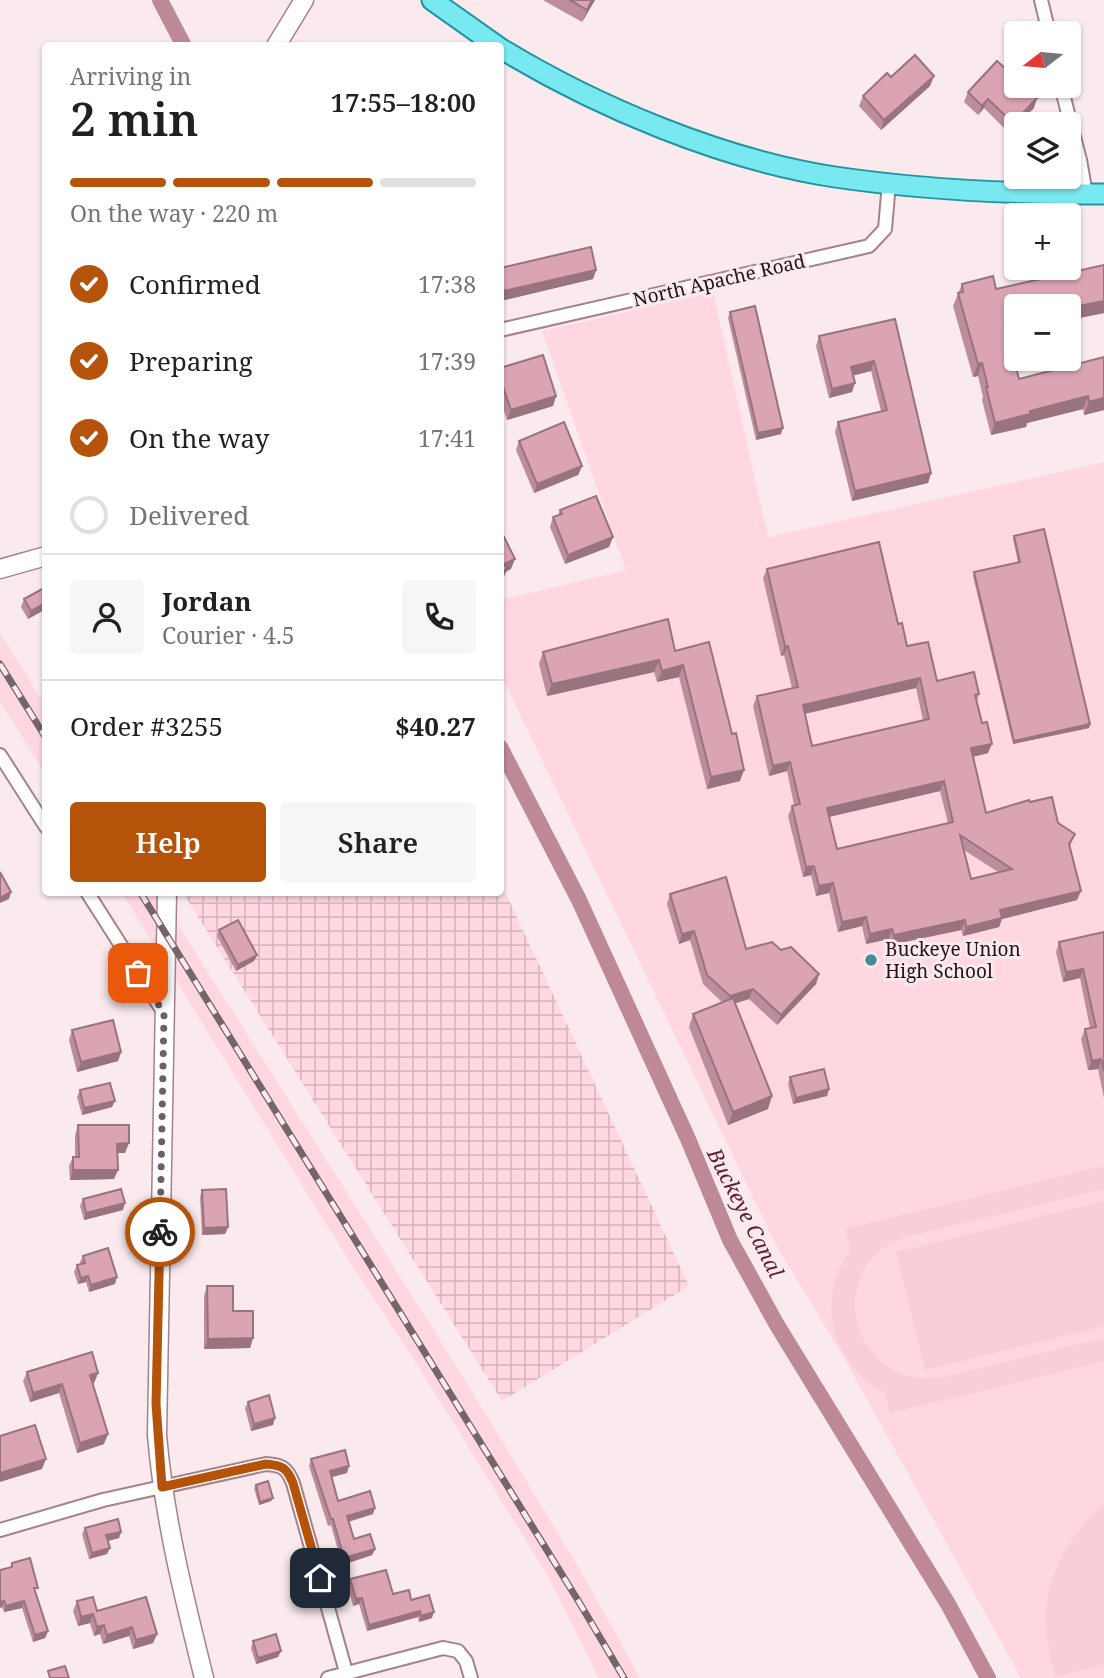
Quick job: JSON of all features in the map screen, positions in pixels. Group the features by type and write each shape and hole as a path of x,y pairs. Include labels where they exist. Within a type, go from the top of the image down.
{"main road":[{"path":"278,42 304,0"},
{"path":"432,0 491,42"},
{"path":"504,50 574,90 660,127 740,155 832,176 889,183 971,190 1095,194"},
{"path":"0,569 42,557"},
{"path":"167,896 156,1404 162,1487 177,1570 204,1678"}],"street":[{"path":"1041,0 1046,21"},
{"path":"1066,98 1095,194"},
{"name":"North Apache Road","path":"504,329 869,246 885,229 889,183"},
{"path":"0,755 42,821"},
{"path":"90,896 164,1013"},
{"path":"0,1530 103,1500 266,1464 281,1465 288,1471 293,1483 337,1676 443,1648 458,1651 466,1661 471,1678"}],"shaded area":[{"name":"Buckeye Union High School","path":"713,292 768,537 1104,462 1104,1678 1021,1678 843,1356 776,1245 504,681 504,599 626,570 542,331"},
{"path":"0,633 42,700 42,768 0,702"},
{"path":"504,889 689,1286 502,1401 185,896 504,896"},
{"path":"124,896 160,896 462,1375 582,1573 640,1678 599,1678 549,1578 435,1393 334,1237"},
{"path":"1104,1166 1104,1189 906,1237 879,1251 862,1273 855,1298 858,1324 868,1347 887,1366 912,1377 944,1377 1104,1338 1104,1361 890,1413 885,1392 860,1375 842,1350 836,1336 831,1306 840,1267 850,1250 845,1229"},
{"path":"1104,1201 1104,1326 925,1370 896,1252"},
{"path":"1104,1504 1104,1664 1055,1677 1046,1620 1051,1582 1073,1539"}],"building":[{"path":"570,0 592,0 587,10"},
{"path":"915,55 934,76 884,120 863,96 887,73 891,77"},
{"path":"997,61 1004,67 1004,98 1037,98 1024,112 1004,112 1004,114 988,99 982,106 968,92"},
{"path":"591,247 596,270 504,291 504,267"},
{"path":"1104,265 1104,301 1081,306 1081,294 1004,294 1004,371 1017,371 1019,379 1050,371 1081,371 1081,363 1104,357 1104,398 1089,402 1088,396 995,423 982,363 978,364 958,293 963,292 962,284 993,276 996,289 1036,280 1081,280 1081,270"},
{"path":"755,306 783,428 758,433 730,312"},
{"path":"895,319 931,473 855,491 838,422 887,410 874,361 851,367 855,383 832,389 819,336"},
{"path":"543,355 556,396 511,410 504,390 504,367"},
{"path":"564,422 582,466 537,484 519,441"},
{"path":"596,496 613,537 568,555 553,517 562,514 560,510"},
{"path":"1044,529 1090,724 1014,741 974,572 1020,562 1014,536"},
{"path":"504,537 515,559 504,564"},
{"path":"879,542 898,624 902,623 907,646 928,642 937,681 974,672 979,694 975,695 982,723 987,722 992,744 971,748 986,813 1029,800 1030,802 1052,797 1058,823 1075,834 1069,844 1081,891 1000,910 1002,918 966,927 965,920 894,935 892,929 870,934 866,917 842,922 833,883 819,886 814,866 806,867 792,806 800,804 790,762 773,766 757,696 798,687 788,646 785,646 767,569","holes":["920,678 929,719 812,746 803,705","944,781 953,822 837,849 827,808","960,835 1012,869 971,879"]},
{"path":"42,589 42,605 31,611 24,599"},
{"path":"668,619 675,651 709,642 744,770 711,777 683,665 662,671 659,660 552,684 543,652"},
{"path":"0,872 11,892 0,898"},
{"path":"726,877 746,949 772,942 781,950 791,947 819,974 781,1015 753,989 730,996 707,975 694,931 682,934 670,894"},
{"path":"238,920 257,955 238,965 219,930"},
{"path":"1104,932 1104,1071 1101,1059 1092,1061 1085,1029 1096,1027 1083,969 1066,972 1059,942"},
{"path":"733,998 772,1096 733,1112 693,1014"},
{"path":"113,1020 121,1052 81,1062 72,1030"},
{"path":"824,1069 829,1089 796,1098 790,1077"},
{"path":"110,1083 115,1101 84,1108 80,1090"},
{"path":"78,1125 129,1125 129,1143 117,1144 118,1170 73,1170 73,1157 79,1157"},
{"path":"121,1189 125,1203 86,1213 83,1199"},
{"path":"226,1189 228,1227 204,1228 202,1190"},
{"path":"108,1248 117,1277 91,1285 88,1276 81,1278 77,1265 85,1263 83,1256"},
{"path":"207,1286 233,1286 233,1311 253,1311 253,1338 208,1339"},
{"path":"92,1352 98,1373 90,1375 108,1434 80,1443 62,1384 33,1393 27,1372"},
{"path":"269,1395 275,1418 254,1424 248,1402"},
{"path":"35,1425 46,1459 0,1473 0,1436"},
{"path":"345,1450 349,1466 330,1471 338,1501 370,1491 375,1508 347,1516 354,1539 370,1534 375,1549 344,1558 311,1459"},
{"path":"268,1481 273,1498 260,1502 256,1485"},
{"path":"118,1519 121,1532 106,1535 110,1548 92,1553 85,1528"},
{"path":"30,1558 38,1588 34,1588 48,1631 35,1635 24,1601 6,1606 4,1601 0,1602 0,1570"},
{"path":"386,1570 393,1594 409,1590 411,1600 429,1595 434,1612 421,1616 420,1611 369,1625 362,1598 356,1599 350,1579"},
{"path":"93,1597 97,1611 146,1597 157,1634 136,1640 132,1627 107,1635 104,1625 97,1627 93,1614 81,1617 77,1601"},
{"path":"276,1634 281,1651 258,1658 253,1641"},
{"path":"65,1666 69,1678 50,1678 48,1671"}],"waterway":[{"name":"Buckeye Canal","path":"160,0 182,42"},
{"name":"Buckeye Canal","path":"504,755 579,900 688,1139 730,1240 777,1325 948,1604 988,1678"}],"railway":[{"path":"0,664 42,732"},
{"path":"142,896 624,1678"}],"way so far":[{"path":"138,973 164,1013 160,1232"}],"place":[{"name":"Buckeye Union High School","path":"871,960"}],"route":[{"path":"160,1232 156,1404 162,1487 266,1464 281,1465 288,1471 293,1483 320,1578"}]}
